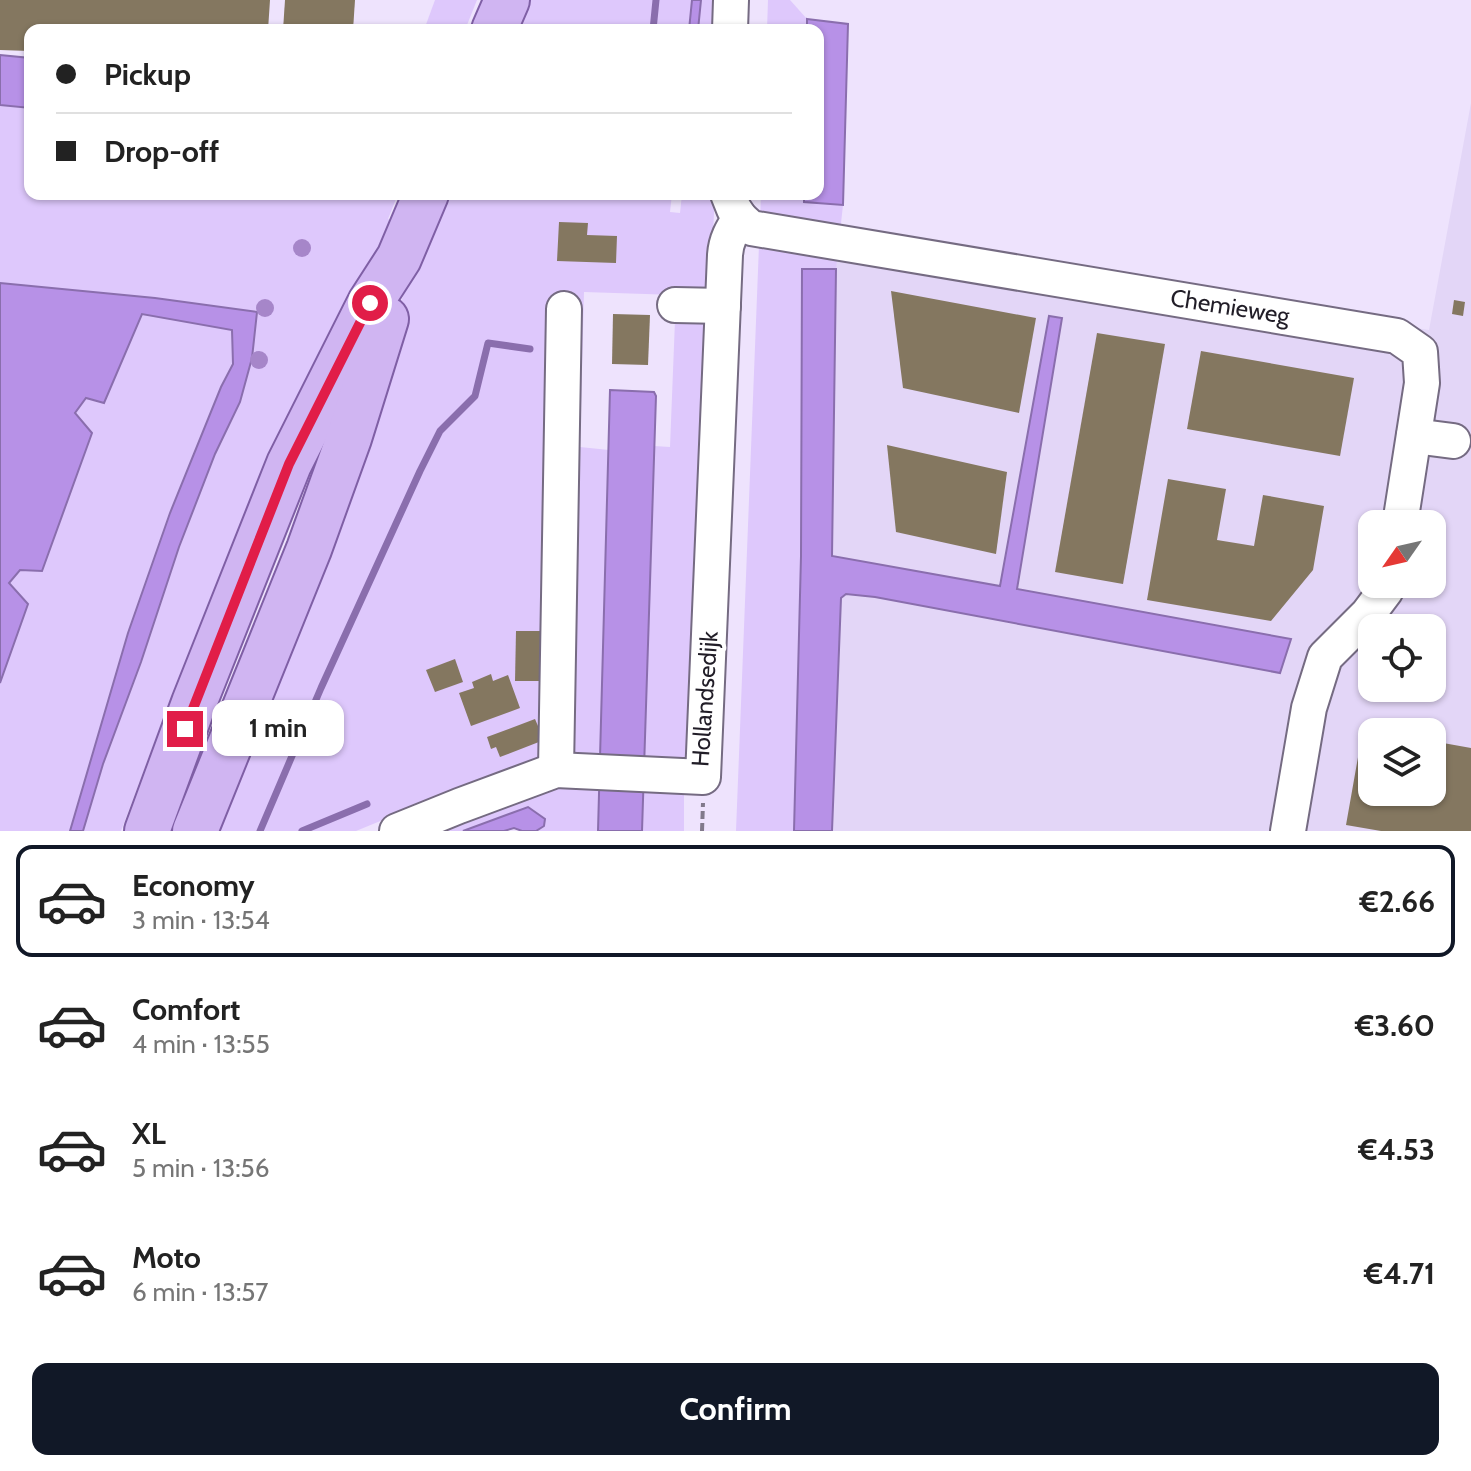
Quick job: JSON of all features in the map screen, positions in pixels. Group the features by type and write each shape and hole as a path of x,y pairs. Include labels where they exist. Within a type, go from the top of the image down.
{"main road":[{"path":"497,24 507,0"},
{"path":"147,831 289,464 370,303 399,258 423,200"},
{"path":"195,831 309,549 339,466 388,311 399,258"}],"street":[{"path":"730,24 731,0"},
{"name":"Chemieweg","path":"734,206 751,228 950,272 1397,336 1420,352 1422,383 1402,510"},
{"name":"Hollandsedijk","path":"397,831 556,770 703,777 726,244 734,206"},
{"path":"675,305 723,306"},
{"path":"556,770 564,309"},
{"path":"1414,436 1453,441"},
{"path":"1288,831 1294,731 1309,708 1325,657 1380,598"}],"shaded area":[{"path":"435,0 477,0 467,24 426,24"},
{"path":"530,0 692,0 690,24 520,24"},
{"path":"692,0 701,0 699,24 690,24"},
{"path":"701,0 721,0 719,24 699,24"},
{"path":"768,0 790,0 807,19 807,24 767,24"},
{"path":"807,19 848,24 843,205 804,202 824,200 824,24 807,24"},
{"path":"0,55 24,57 24,107 0,105"},
{"path":"1471,103 1471,831 782,831 813,232 1429,330"},
{"path":"0,105 24,107 24,200 396,200 388,219 394,222 242,521 203,643 156,738 121,831 83,831 103,764 179,547 215,454 240,402 257,312 155,298 0,283"},
{"path":"448,200 671,200 670,212 680,213 681,200 715,200 686,762 644,767 654,446 670,447 676,295 584,292 580,447 609,450 600,763 412,808 356,831 207,831 392,324 427,236 433,237"},
{"path":"761,200 805,200 843,205 836,269 802,270 801,556 794,831 736,831"},
{"path":"802,269 836,269 832,556 1000,586 1049,316 1062,318 1017,589 1291,639 1280,673 846,594 841,598 832,831 794,831 801,556"},
{"path":"0,283 155,298 257,312 252,358 240,402 215,454 179,547 103,764 83,831 70,831 128,633 170,513 233,364 232,330 142,314 104,403 86,398 75,413 92,433 42,571 20,570 9,583 28,604 0,683"},
{"path":"142,314 232,330 233,364 170,513 128,633 70,831 0,831 0,683 28,604 9,583 20,570 75,413 86,398 104,402"},
{"path":"610,390 654,392 656,396 642,831 598,831"},
{"path":"588,785 599,787 598,831 536,831 528,807 463,831 426,831 532,792"},
{"path":"643,789 677,791 684,795 684,831 642,831"},
{"path":"528,807 545,819 544,826 536,831 514,828 504,831 463,831"}],"building":[{"path":"0,0 270,0 268,24 24,24 24,51 0,50"},
{"path":"285,0 355,0 353,24 283,24"},
{"path":"559,222 588,223 587,235 617,236 616,263 557,261"},
{"path":"891,291 1036,318 1019,413 903,388"},
{"path":"1454,300 1465,302 1463,316 1452,314"},
{"path":"613,314 650,315 648,365 612,364"},
{"path":"1097,333 1165,344 1123,584 1055,572"},
{"path":"1201,351 1354,378 1340,456 1187,429"},
{"path":"887,445 1007,472 996,554 896,532"},
{"path":"1168,479 1226,489 1217,540 1254,546 1263,495 1324,506 1313,570 1271,621 1147,600"},
{"path":"516,631 543,631 543,681 515,681"},
{"path":"455,659 463,682 435,692 426,670"},
{"path":"491,674 493,681 508,675 520,708 471,726 459,693 474,688 472,682"},
{"path":"535,719 544,740 500,757 496,747 491,749 487,737"},
{"path":"1446,744 1471,748 1471,831 1381,831 1346,825 1358,757 1358,806 1446,806"}],"waterway":[{"path":"654,24 656,0"},
{"path":"260,831 420,471 440,431 475,396 488,343 530,349"},
{"path":"302,831 367,804"}],"route":[{"path":"185,729 289,464 370,303"}]}
